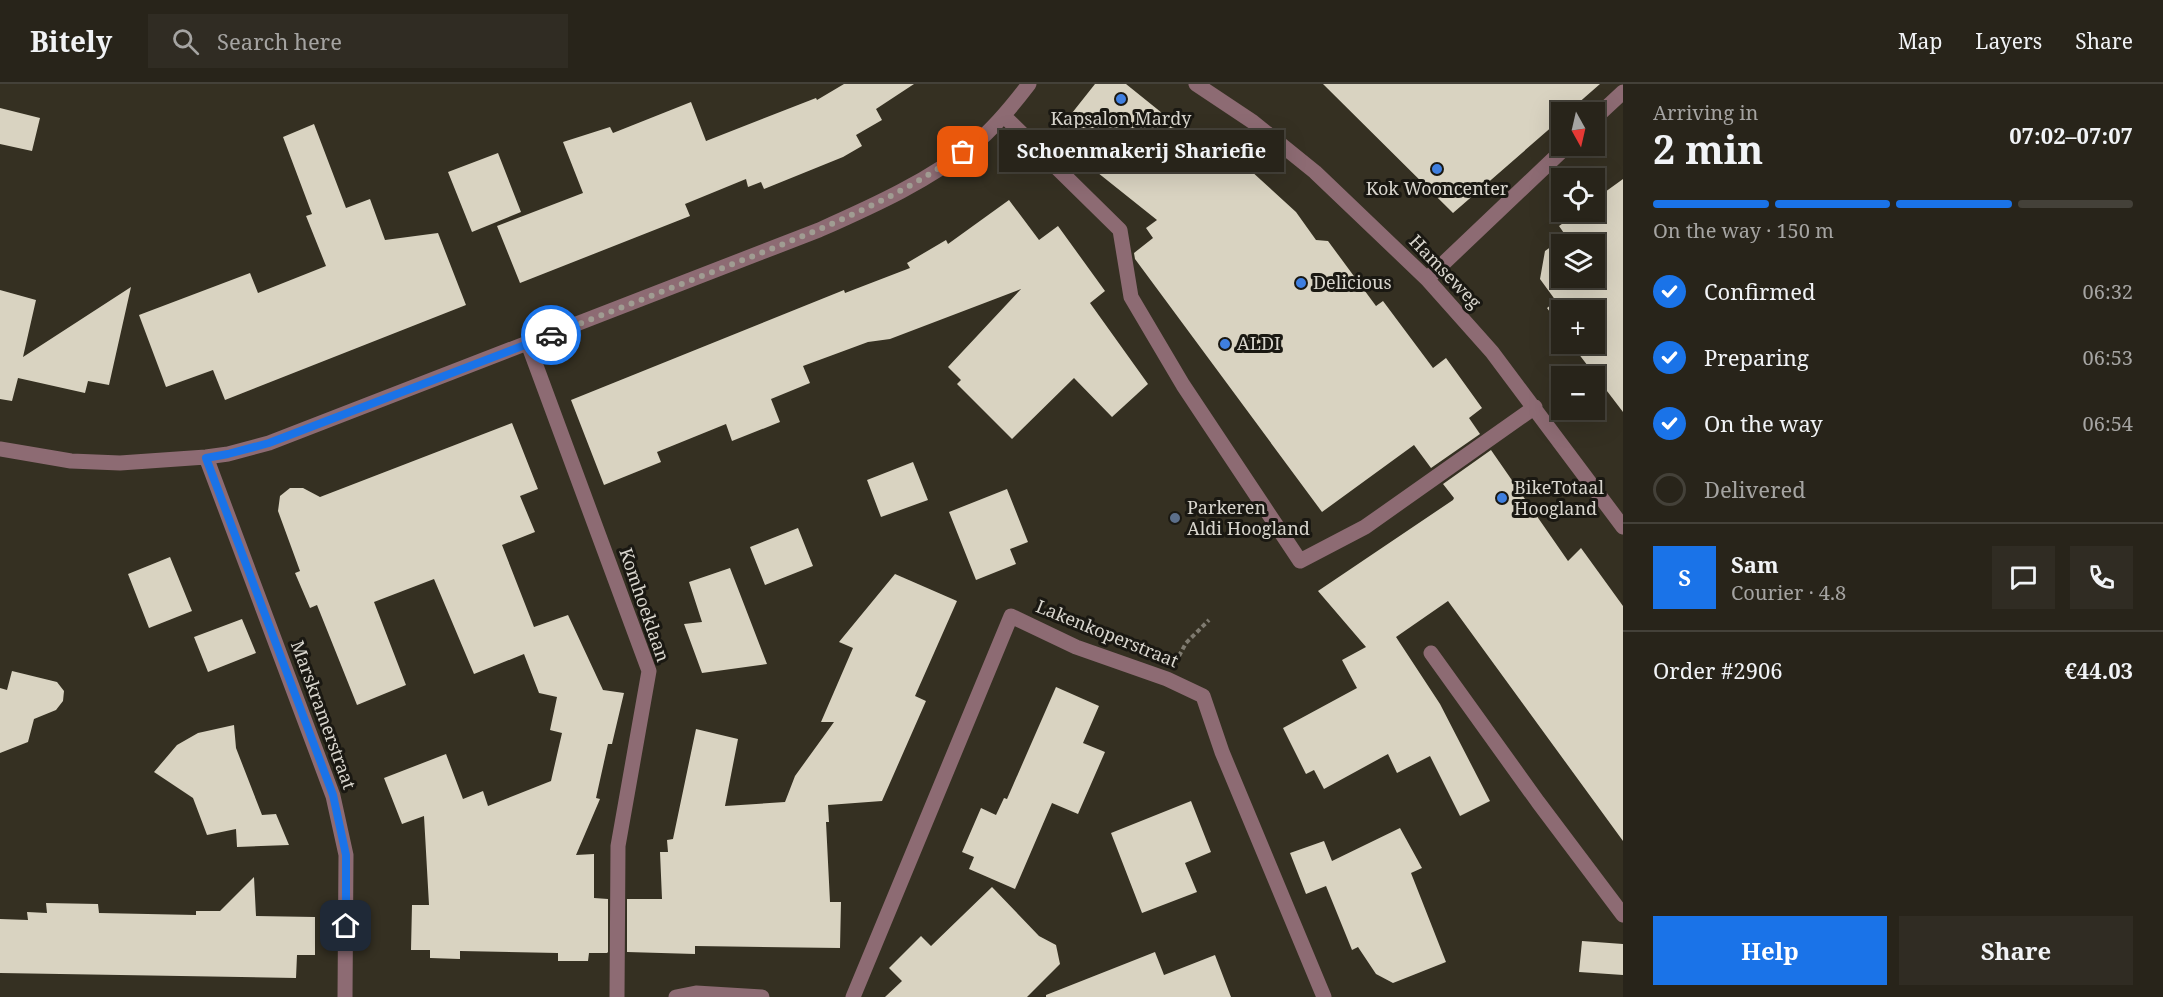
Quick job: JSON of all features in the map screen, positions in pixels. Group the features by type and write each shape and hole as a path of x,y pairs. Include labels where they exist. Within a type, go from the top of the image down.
{"street":[{"path":"0,449 71,461 120,463 206,458 269,443 819,230 871,207 950,161 976,142 1004,116 1029,84"},
{"name":"Hamseweg","path":"1196,84 1253,122 1316,172 1427,279 1492,352 1623,527"},
{"path":"1605,109 1623,92"},
{"path":"1004,116 1120,230 1131,297 1183,385 1300,561 1365,527 1534,407"},
{"path":"1427,279 1556,156"},
{"name":"Komhoeklaan","path":"528,344 649,671 618,846 617,997"},
{"name":"Marskramerstraat","path":"206,458 333,795 346,855 345,997"},
{"name":"Lakenkoperstraat","path":"853,997 1011,616 1076,646 1167,679 1203,696 1222,753 1324,997"},
{"path":"1431,653 1623,915"},
{"path":"676,997 696,993 762,997"}],"path":[{"path":"1167,679 1186,643 1209,620"}],"building":[{"path":"844,84 914,84 876,109 882,120 856,135 862,146 843,157 764,189 761,182 748,187 746,179 685,204 690,216 520,283 497,226 583,193 563,142 610,127 613,133 691,102 706,141 816,98 817,100"},
{"path":"1095,84 1126,84 1198,142 1224,147 1244,174 1250,170 1296,212 1316,240 1328,241 1376,306 1383,301 1433,368 1446,358 1482,408 1469,418 1480,434 1431,468 1414,445 1322,512 1135,259 1134,253 1153,238 1146,228 1157,220 1053,137"},
{"path":"1323,84 1600,84 1579,102 1551,102 1551,128 1453,213"},
{"path":"0,108 40,118 32,151 0,144"},
{"path":"314,124 346,208 370,199 385,240 438,233 466,305 225,400 213,370 166,387 139,315 250,273 258,293 326,266 306,216 312,214 283,137"},
{"path":"498,153 521,212 472,232 448,172"},
{"path":"1623,179 1623,412 1605,388 1605,366 1588,366 1579,354 1605,354 1605,300 1555,300 1540,279 1545,251 1551,247 1551,288 1605,288 1605,234 1565,234 1559,226 1565,222 1605,222 1605,192"},
{"path":"1009,200 1039,240 1058,226 1105,291 1090,303 1148,384 1112,417 1074,378 1012,439 957,384 961,380 948,367 1021,289 890,339 868,342 803,366 810,383 771,399 780,422 732,441 726,424 657,452 661,462 604,485 571,400 844,290 845,293 910,268 907,263 946,240 948,244"},
{"path":"131,287 109,385 88,381 85,393 18,378 12,401 0,399 0,290 36,300 23,357"},
{"path":"512,423 538,489 520,496 535,532 502,545 534,627 568,615 603,690 624,693 612,744 608,744 596,798 600,799 576,855 594,854 594,898 608,899 608,952 589,953 588,961 558,961 558,953 460,951 460,959 430,958 430,950 411,950 412,905 429,905 424,816 402,824 384,778 446,754 463,799 483,791 488,806 551,781 562,733 550,730 557,697 539,693 524,654 474,674 434,579 374,602 406,685 357,705 317,605 310,608 295,573 300,571 278,511 280,496 290,488 303,488 320,497"},
{"path":"1491,450 1568,561 1581,548 1623,606 1623,841 1448,601 1396,637 1440,704 1490,801 1460,816 1430,756 1397,773 1388,754 1324,789 1314,770 1306,774 1283,728 1357,688 1342,660 1366,647 1318,591 1453,500 1454,498 1443,484"},
{"path":"913,462 928,500 881,517 867,480"},
{"path":"1007,489 1028,542 1010,549 1016,564 976,580 949,512"},
{"path":"798,528 813,566 765,585 750,547"},
{"path":"170,557 192,611 149,628 128,574"},
{"path":"730,568 767,664 702,673 684,624 702,622 689,582"},
{"path":"895,574 957,601 915,696 926,701 882,801 828,805 829,822 826,822 830,902 841,902 840,948 695,946 695,954 627,952 627,899 662,899 660,852 668,852 667,840 673,839 696,729 738,739 725,806 785,802 795,776 834,722 821,722 853,648 839,642"},
{"path":"242,619 256,653 208,672 194,637"},
{"path":"12,671 57,682 64,691 63,701 56,710 34,719 28,742 0,753 0,688 7,690"},
{"path":"1056,687 1099,706 1083,743 1105,752 1078,814 1052,803 1015,889 969,869 974,857 962,852 981,808 996,815 1004,798 1007,799"},
{"path":"234,725 236,748 262,815 276,814 289,845 237,847 236,829 207,835 193,798 154,772 177,745 198,733"},
{"path":"1191,801 1211,852 1185,863 1197,892 1142,913 1111,833"},
{"path":"1400,828 1422,868 1411,873 1446,962 1393,983 1376,974 1358,947 1352,950 1326,886 1306,894 1290,853 1324,841 1332,861"},
{"path":"254,877 256,916 315,917 315,955 297,955 296,978 0,973 0,919 28,920 27,912 47,913 46,903 98,904 99,913 196,915 196,911 220,911"},
{"path":"992,887 1039,936 1056,945 1060,964 1027,997 885,997 902,981 889,968 921,936 931,946"},
{"path":"1582,941 1623,944 1623,975 1579,972"},
{"path":"1155,952 1164,975 1215,955 1231,997 1046,997 1046,995"}],"way so far":[{"path":"551,335 819,230 871,207 918,181 963,152"}],"place":[{"name":"Kapsalon Mardy","path":"1121,99"},
{"name":"Schoenmakerij Shariefie","path":"963,152"},
{"name":"Kok Wooncenter","path":"1437,169"},
{"name":"Delicious","path":"1301,283"},
{"name":"ALDI","path":"1225,344"},
{"name":"BikeTotaal Hoogland","path":"1502,498"},
{"name":"Parkeren Aldi Hoogland","path":"1175,518"}],"route":[{"path":"346,926 346,855 333,795 206,458 269,443 551,335"}]}
